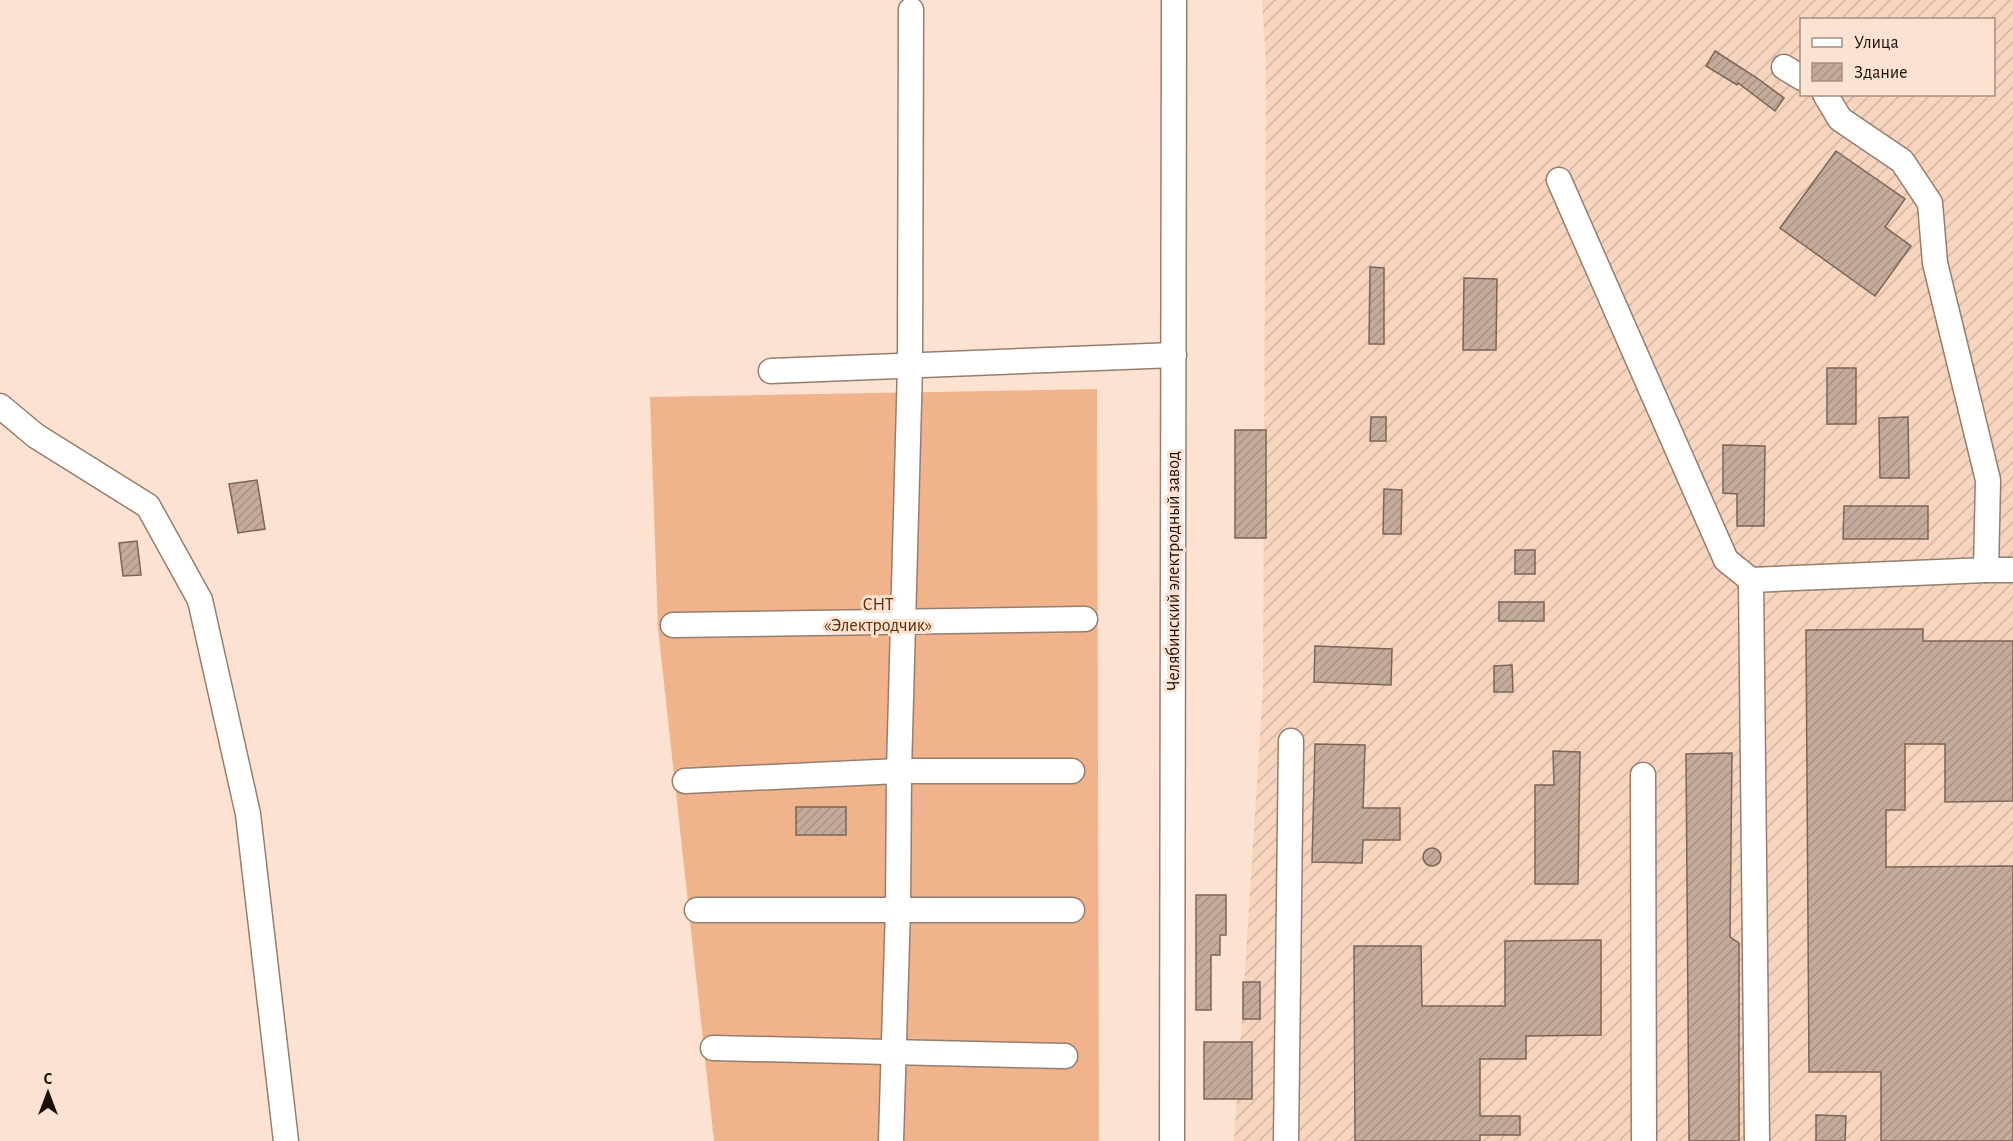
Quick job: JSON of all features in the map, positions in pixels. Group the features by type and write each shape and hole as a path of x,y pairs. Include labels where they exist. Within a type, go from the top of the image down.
{"street":[{"name":"Челябинский электродный завод","path":"1172,1141 1174,0"},
{"path":"891,1141 910,366 911,10"},
{"path":"1826,96 1840,119 1902,161 1930,203 1935,262 1988,480 1986,570"},
{"path":"1559,180 1726,560 1751,580 2013,570"},
{"path":"771,370 1174,355"},
{"path":"0,406 36,436 148,506 200,600 248,814 286,1141"},
{"path":"1751,580 1757,1141"},
{"path":"673,625 1085,619"},
{"path":"1286,1141 1291,741"},
{"path":"684,781 899,771 1072,771"},
{"path":"1643,775 1644,1141"},
{"path":"697,910 898,908 1072,910"},
{"path":"713,1048 1065,1056"}],"shaded area":[{"path":"1262,0 2013,0 2013,1141 1234,1141 1263,689 1266,62"}],"green space":[{"name":"СНТ «Электродчик»","path":"1097,389 1099,1141 714,1141 658,628 650,397"}],"building":[{"path":"1715,51 1784,98 1775,111 1738,83 1737,85 1706,66"},
{"path":"1836,151 1905,199 1885,227 1911,246 1875,296 1780,228"},
{"path":"1370,267 1384,268 1384,344 1369,344"},
{"path":"1464,278 1497,279 1496,350 1463,350"},
{"path":"1827,368 1856,368 1856,424 1827,424"},
{"path":"1371,417 1386,417 1386,441 1370,441"},
{"path":"1908,417 1909,478 1880,478 1879,418"},
{"path":"1235,430 1266,430 1266,538 1235,538"},
{"path":"1723,445 1765,446 1764,526 1737,526 1737,494 1723,493"},
{"path":"257,480 265,529 238,533 229,484"},
{"path":"1384,489 1402,490 1401,534 1383,534"},
{"path":"1844,506 1928,506 1928,539 1843,539"},
{"path":"137,541 141,575 123,576 119,543"},
{"path":"1515,550 1535,550 1535,574 1515,574"},
{"path":"1499,602 1544,602 1544,621 1499,621"},
{"path":"1923,629 1923,641 2013,641 2013,801 1945,802 1945,744 1905,744 1905,810 1886,810 1886,867 2013,866 2013,1141 1881,1141 1881,1072 1809,1072 1806,630"},
{"path":"1315,646 1392,649 1391,685 1314,682"},
{"path":"1512,665 1513,692 1494,692 1494,666"},
{"path":"1315,744 1365,745 1363,808 1400,808 1400,840 1363,840 1362,863 1312,862"},
{"path":"1553,751 1580,752 1578,884 1535,884 1535,785 1554,785"},
{"path":"1732,753 1730,937 1739,943 1739,1141 1689,1141 1686,754"},
{"path":"796,807 846,807 846,835 796,835"},
{"path":"1432,848 1438,851 1441,857 1438,863 1432,866 1426,863 1423,857 1426,851"},
{"path":"1196,895 1226,895 1226,935 1220,935 1220,955 1211,955 1211,1010 1196,1010"},
{"path":"1601,940 1601,1035 1526,1036 1526,1059 1480,1059 1480,1116 1520,1116 1520,1135 1480,1135 1480,1141 1355,1141 1354,946 1421,946 1422,1006 1505,1006 1505,941"},
{"path":"1243,982 1260,982 1260,1019 1243,1019"},
{"path":"1204,1042 1252,1042 1252,1099 1204,1099"},
{"path":"1816,1115 1846,1116 1845,1141 1816,1141"}]}
